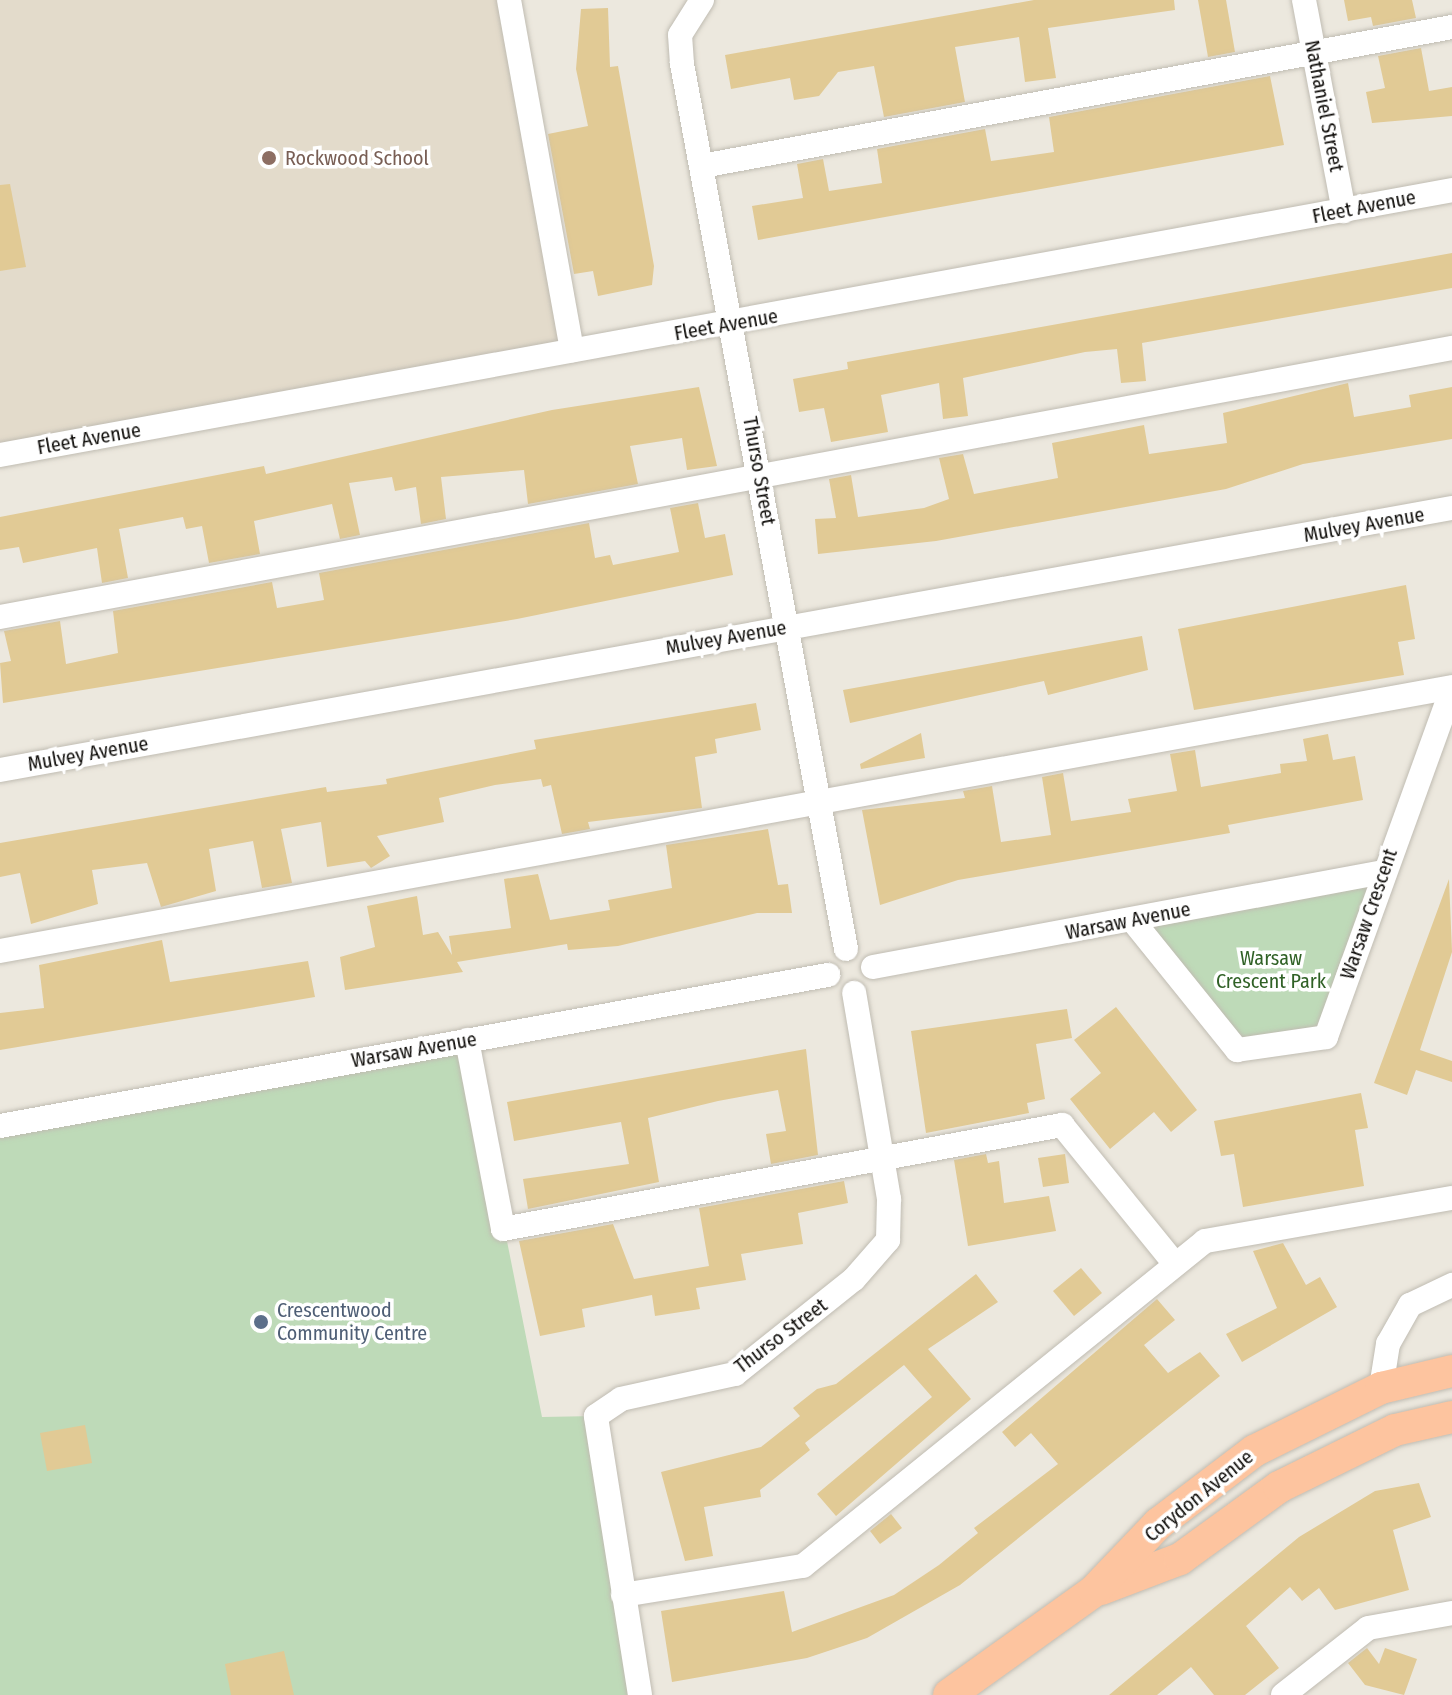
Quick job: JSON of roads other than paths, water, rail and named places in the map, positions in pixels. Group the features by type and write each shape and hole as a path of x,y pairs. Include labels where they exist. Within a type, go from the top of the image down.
{"main road":[{"name":"Corydon Avenue","path":"949,1695 1094,1591 1158,1524 1254,1451 1381,1388 1452,1371"},
{"name":"Corydon Avenue","path":"1094,1591 1180,1559 1279,1487 1395,1430 1452,1417"}],"street":[{"path":"509,0 572,350"},
{"name":"Thurso Street","path":"702,0 679,46 846,949"},
{"name":"Nathaniel Street","path":"1304,0 1344,211"},
{"path":"702,166 1452,27"},
{"name":"Fleet Avenue","path":"0,455 572,350 732,326 1452,190"},
{"path":"0,617 760,481 1452,348"},
{"name":"Mulvey Avenue","path":"0,770 1452,508"},
{"path":"0,951 1452,687"},
{"name":"Warsaw Crescent","path":"1133,921 1237,1050 1326,1037 1452,687"},
{"name":"Warsaw Avenue","path":"873,967 1383,872"},
{"path":"846,949 867,954 873,967 867,987 854,993 835,987 828,975 834,956 846,949"},
{"name":"Warsaw Avenue","path":"0,1126 828,975"},
{"name":"Thurso Street","path":"640,1695 596,1416 621,1399 735,1374 854,1279 888,1240 882,1161 854,993"},
{"path":"467,1040 503,1229 882,1161 1062,1125 1175,1264"},
{"path":"623,1595 803,1566 1205,1241 1452,1198"},
{"path":"1381,1388 1388,1344 1410,1305 1452,1285"},
{"path":"1283,1695 1368,1628 1452,1613"},
{"path":"1304,1695 1313,1671"}],"place":[{"name":"Rockwood School","path":"269,158"},
{"name":"Crescentwood Community Centre","path":"261,1322"}],"park label":[{"name":"Warsaw Crescent Park","path":"1271,970"}]}
